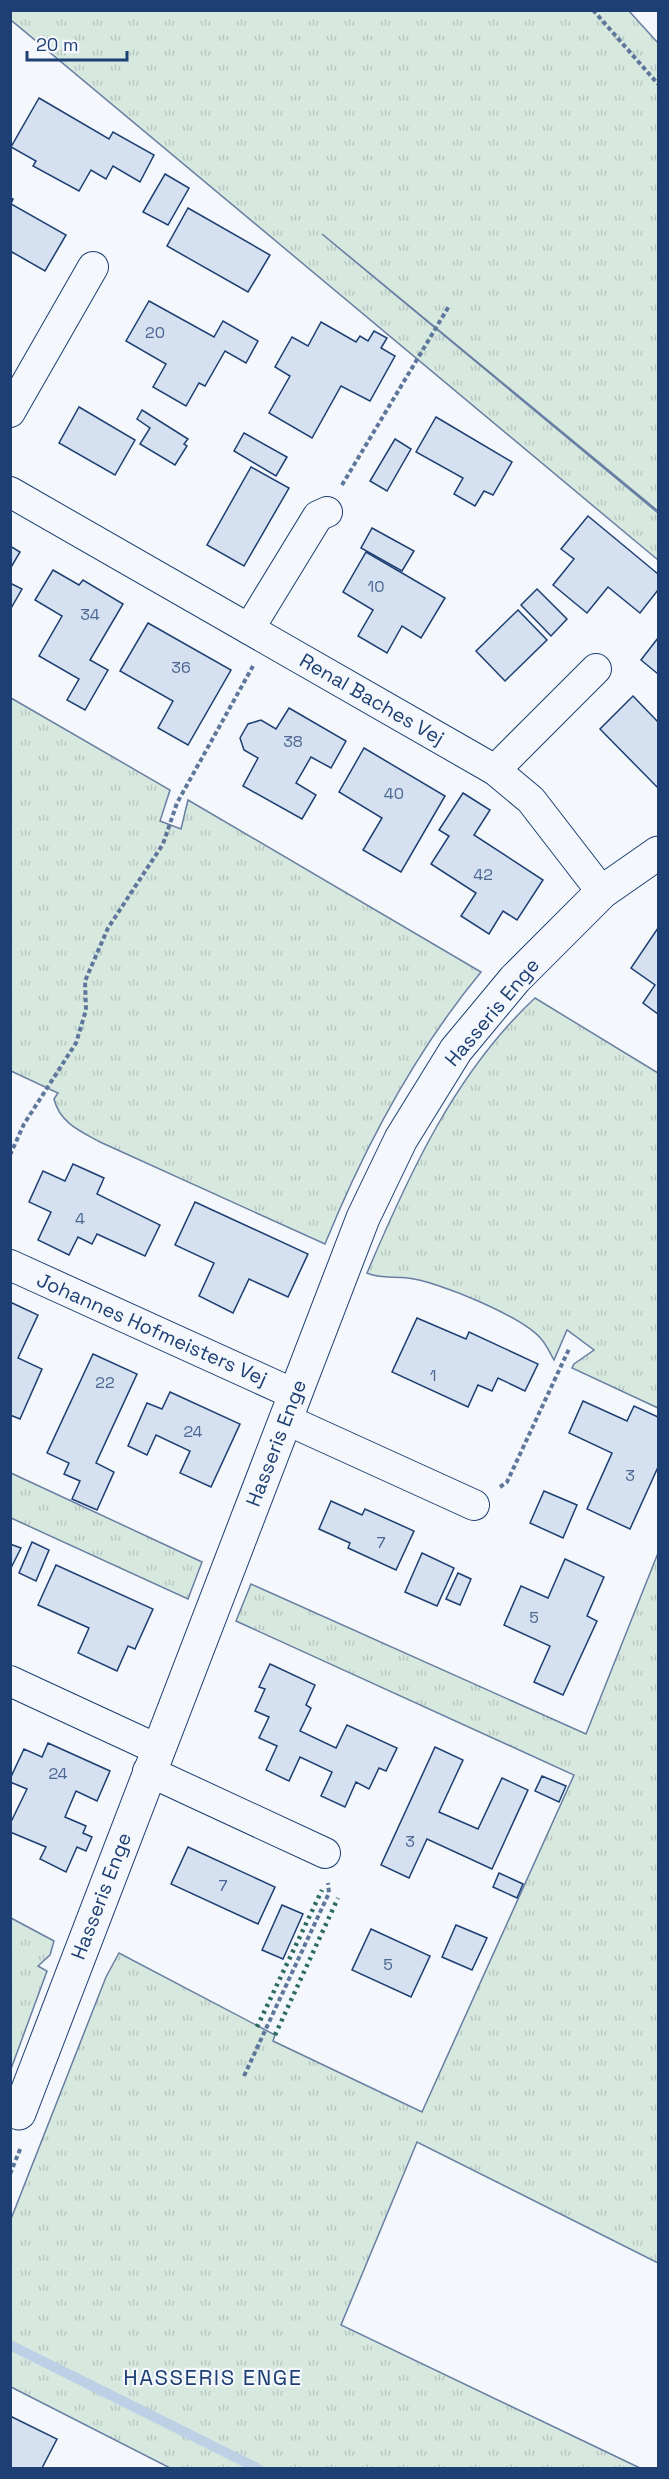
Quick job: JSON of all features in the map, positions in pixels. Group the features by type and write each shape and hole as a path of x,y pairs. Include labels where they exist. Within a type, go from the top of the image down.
{"street":[{"path":"10,412 93,267"},
{"name":"Renal Baches Vej","path":"10,492 495,770 531,800 602,892"},
{"path":"259,634 318,516 327,512"},
{"path":"495,770 596,669"},
{"name":"Hasseris Enge","path":"19,2113 363,1218 401,1139 456,1050 515,979 602,892 658,853"},
{"name":"Johannes Hofmeisters Vej","path":"10,1265 290,1406 474,1504"},
{"path":"10,1681 325,1853"}],"path":[{"path":"593,10 658,84"},
{"path":"327,512 449,306"},
{"path":"10,1155 24,1124 76,1043 86,1010 86,981 108,928 164,844 177,803 259,634"},
{"path":"474,1504 507,1482 569,1349"},
{"path":"244,2076 329,1893 325,1853"}],"green space":[{"path":"10,11 629,11 658,43 658,511 322,234 658,513 658,560 11,20"},
{"path":"11,698 170,790 160,821 181,829 188,800 481,972 434,1035 393,1102 357,1172 325,1244 85,1134 61,1114 54,1099 58,1093 11,1071"},
{"path":"535,998 658,1073 658,1408 572,1368 574,1364 594,1350 567,1330 554,1360 544,1342 532,1331 499,1311 439,1286 408,1278 367,1273 400,1199 437,1126 481,1059"},
{"path":"11,1473 202,1562 188,1599 11,1518"},
{"path":"658,1553 658,2263 417,2142 341,2325 640,2468 170,2468 11,2387 11,2219 106,1977 119,1953 275,2035 273,2041 422,2112 574,1775 236,1621 251,1584 586,1734"},
{"path":"11,1918 54,1941 50,1955 38,1966 47,1971 11,2069"}],"building":[{"path":"39,98 109,139 113,132 154,155 140,182 113,166 106,179 91,170 79,191 33,166 36,161 11,147"},
{"path":"165,174 189,188 168,225 143,212"},
{"path":"10,198 13,199 11,204 66,235 45,271 12,252 10,255"},
{"path":"188,208 270,255 248,292 167,246"},
{"path":"149,301 214,337 223,321 258,341 246,363 225,351 205,386 199,383 186,406 153,387 166,364 126,341"},
{"path":"321,322 356,342 360,336 368,341 374,331 387,338 381,348 395,356 370,401 341,386 312,438 269,413 290,376 275,367 292,337 308,346"},
{"path":"79,407 135,440 115,475 59,443"},
{"path":"142,410 188,439 184,444 187,446 175,465 140,444 150,428 137,419"},
{"path":"436,417 512,462 493,495 484,491 475,506 454,494 463,478 416,452"},
{"path":"244,433 287,457 276,476 234,451"},
{"path":"395,439 411,449 387,491 370,481"},
{"path":"251,467 289,488 244,566 207,545"},
{"path":"588,516 658,574 658,590 640,613 608,587 587,613 553,585 574,559 561,549"},
{"path":"372,528 414,551 402,571 361,548"},
{"path":"10,546 20,552 10,569"},
{"path":"366,552 445,598 421,638 402,626 387,653 358,636 373,610 343,592"},
{"path":"53,570 79,585 83,580 123,604 90,660 108,670 85,710 67,700 79,679 39,656 62,616 35,600"},
{"path":"10,583 22,589 10,610"},
{"path":"537,589 567,619 551,636 521,605"},
{"path":"518,610 547,640 505,681 476,651"},
{"path":"148,623 231,670 188,745 158,728 173,701 120,671"},
{"path":"658,638 658,674 641,660"},
{"path":"633,696 658,722 658,788 600,729"},
{"path":"289,708 346,741 331,768 311,757 296,783 316,795 302,819 243,786 258,758 244,750 240,738 248,724 261,720 276,729"},
{"path":"364,748 445,796 401,872 363,850 382,818 339,792"},
{"path":"463,793 490,810 474,835 543,880 517,920 503,911 489,934 461,916 476,893 431,864 449,836 439,830"},
{"path":"658,928 658,1014 643,1003 655,985 631,968"},
{"path":"73,1164 104,1178 97,1194 160,1225 145,1256 97,1234 92,1244 78,1237 69,1255 38,1240 51,1212 29,1202 43,1171 65,1181"},
{"path":"195,1202 308,1254 288,1297 249,1279 233,1313 199,1296 214,1263 175,1245"},
{"path":"10,1302 38,1315 18,1358 42,1369 20,1419 10,1415"},
{"path":"417,1318 466,1339 469,1332 538,1364 525,1391 498,1378 492,1391 478,1385 468,1407 392,1372"},
{"path":"93,1354 137,1374 96,1463 114,1472 97,1510 72,1499 80,1481 64,1474 69,1463 47,1453"},
{"path":"170,1392 240,1424 211,1487 180,1473 190,1451 156,1435 147,1455 128,1446 147,1403 162,1409"},
{"path":"583,1401 627,1421 634,1406 658,1417 658,1467 630,1529 587,1509 612,1453 569,1433"},
{"path":"544,1491 577,1505 563,1538 530,1523"},
{"path":"331,1501 362,1515 365,1509 414,1531 396,1570 348,1548 350,1543 319,1529"},
{"path":"32,1542 49,1550 36,1581 19,1573"},
{"path":"10,1544 21,1548 10,1570"},
{"path":"422,1553 454,1568 437,1606 405,1592"},
{"path":"565,1559 604,1577 587,1616 597,1621 563,1695 534,1682 550,1646 504,1625 521,1586 548,1598"},
{"path":"56,1565 153,1609 135,1649 128,1646 117,1671 78,1653 89,1628 38,1605"},
{"path":"458,1573 471,1579 460,1605 446,1599"},
{"path":"270,1664 315,1685 306,1705 311,1708 300,1731 336,1748 347,1725 397,1748 386,1771 379,1768 369,1789 356,1782 345,1807 321,1796 332,1772 300,1757 289,1781 266,1770 277,1746 259,1738 269,1717 255,1711 265,1689 259,1687"},
{"path":"48,1743 110,1771 97,1801 76,1791 65,1817 86,1826 83,1833 92,1837 86,1851 77,1847 66,1872 40,1859 46,1847 10,1832 10,1824 27,1789 10,1782 10,1779 24,1749 42,1757"},
{"path":"435,1747 463,1760 439,1812 478,1829 502,1778 528,1790 492,1869 427,1839 409,1878 381,1865"},
{"path":"542,1776 566,1786 559,1802 535,1791"},
{"path":"188,1847 275,1887 258,1924 171,1884"},
{"path":"499,1873 523,1884 517,1898 493,1887"},
{"path":"282,1905 303,1914 283,1959 262,1950"},
{"path":"456,1925 487,1938 472,1970 442,1957"},
{"path":"371,1929 430,1956 411,1997 352,1970"},
{"path":"10,2416 57,2439 42,2468 10,2468"}],"waterway":[{"path":"10,2345 257,2468"}],"hedge":[{"path":"257,2027 322,1890"},
{"path":"275,2035 338,1898"}],"district":[{"name":"HASSERIS ENGE","path":"213,2377"}]}
